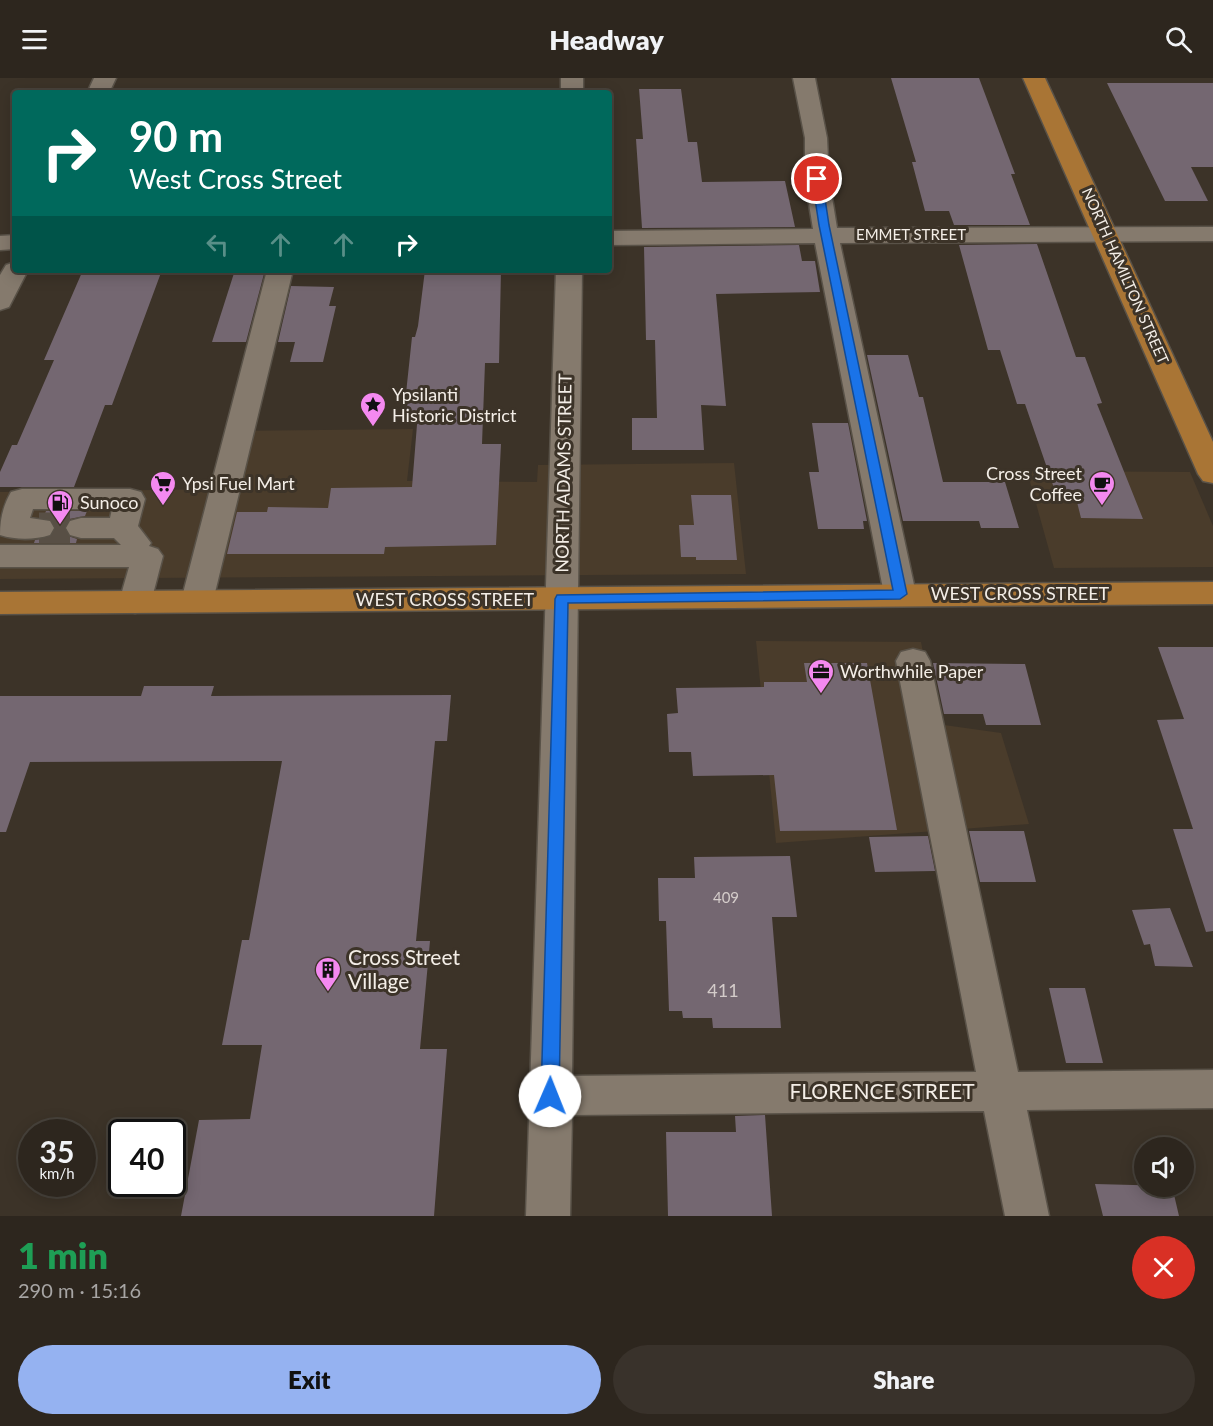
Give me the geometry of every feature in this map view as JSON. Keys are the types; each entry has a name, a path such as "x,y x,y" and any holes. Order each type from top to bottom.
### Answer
{"main road":[{"name":"NORTH HAMILTON STREET","path":"1034,78 1213,474"},
{"name":"WEST CROSS STREET","path":"0,603 1213,593"}],"street":[{"path":"804,78 816,138 817,179 826,236 900,594"},
{"name":"EMMET STREET","path":"612,238 1213,234"},
{"path":"0,302 14,273"},
{"path":"197,601 279,273"},
{"name":"NORTH ADAMS STREET","path":"549,1216 569,273"},
{"path":"122,528 130,499 22,499 10,538 147,556"},
{"path":"81,528 122,528 147,556"},
{"path":"135,602 147,556"},
{"path":"913,661 1028,1216"},
{"name":"FLORENCE STREET","path":"550,1096 1213,1089"}],"shaded area":[{"path":"413,429 407,481 537,482 538,465 734,463 746,574 0,579 0,492 229,489 243,431"},
{"path":"1027,471 1190,472 1213,526 1213,567 1054,568"},
{"path":"756,641 921,642 937,724 1001,733 1029,824 776,843"}],"building":[{"path":"891,78 979,78 1015,174 1011,174 1030,225 954,225 949,211 925,211 912,162 916,162"},
{"path":"1107,83 1213,83 1213,167 1191,167 1208,201 1165,201"},
{"path":"639,89 681,89 688,142 697,142 702,182 785,181 795,227 642,228 636,139 643,139"},
{"path":"1037,244 1076,357 1085,357 1102,403 1097,404 1143,519 1081,518 1074,490 1055,491 1025,404 1017,404 1000,350 988,350 959,245"},
{"path":"799,245 802,261 815,261 820,292 716,294 726,406 701,405 704,450 632,450 632,418 657,418 655,340 646,340 644,247"},
{"path":"82,273 161,273 112,405 105,405 74,487 0,487 0,472 12,445 17,445 54,360 44,360"},
{"path":"234,273 264,273 246,342 212,342"},
{"path":"425,273 501,273 499,363 485,363 482,444 501,444 496,545 385,547 384,554 227,554 237,512 267,512 268,507 328,508 331,488 412,487 418,412 404,412 412,337 415,337"},
{"path":"291,286 334,287 329,306 336,306 323,362 290,362 295,342 278,342"},
{"path":"867,355 908,355 919,397 923,397 943,482 1005,482 1019,528 981,528 979,521 903,521"},
{"path":"812,423 848,423 867,521 863,521 864,529 818,529 809,472 819,472"},
{"path":"691,495 731,495 737,560 696,560 696,557 681,557 679,525 694,525"},
{"path":"46,511 87,511 85,516 69,519 64,527 68,536 77,539 76,543 34,543 35,540 51,537 56,529 52,520 43,518"},
{"path":"1158,647 1213,647 1213,931 1206,932 1173,829 1193,829 1157,720 1184,719"},
{"path":"804,663 867,663 897,830 780,831 774,775 693,776 691,752 669,752 667,714 678,713 676,688 764,687 764,682 807,682"},
{"path":"933,663 1025,664 1041,725 986,725 983,714 944,714"},
{"name":"Cross Street Village","path":"144,686 214,686 211,696 451,695 447,741 435,741 416,941 430,941 420,1049 447,1049 434,1216 181,1216 199,1120 250,1119 262,1045 222,1045 242,940 249,940 282,761 30,762 6,832 0,832 0,696 141,696"},
{"path":"969,831 1024,831 1036,882 980,882"},
{"path":"928,836 935,871 875,872 869,837"},
{"path":"790,856 797,917 772,917 781,1028 713,1028 712,1018 683,1018 682,1011 669,1011 666,921 659,921 658,878 695,878 694,857"},
{"path":"1170,908 1193,967 1155,966 1150,944 1144,945 1132,910"},
{"path":"1049,988 1085,988 1103,1063 1066,1063"},
{"path":"765,1115 772,1216 668,1216 666,1132 736,1132 735,1116"},
{"path":"1095,1184 1134,1185 1134,1197 1175,1197 1179,1216 1103,1216"}],"tunnel":[{"path":"39,528 81,528"}],"place":[{"name":"Ypsilanti Historic District","path":"373,428"},
{"name":"Ypsi Fuel Mart","path":"163,507"},
{"name":"Cross Street Coffee","path":"1102,507"},
{"name":"Sunoco","path":"60,526"},
{"name":"Worthwhile Paper","path":"821,695"},
{"name":"Cross Street Village","path":"328,993"}],"route":[{"path":"550,1096 562,599 900,594 824,225 817,179"}]}
